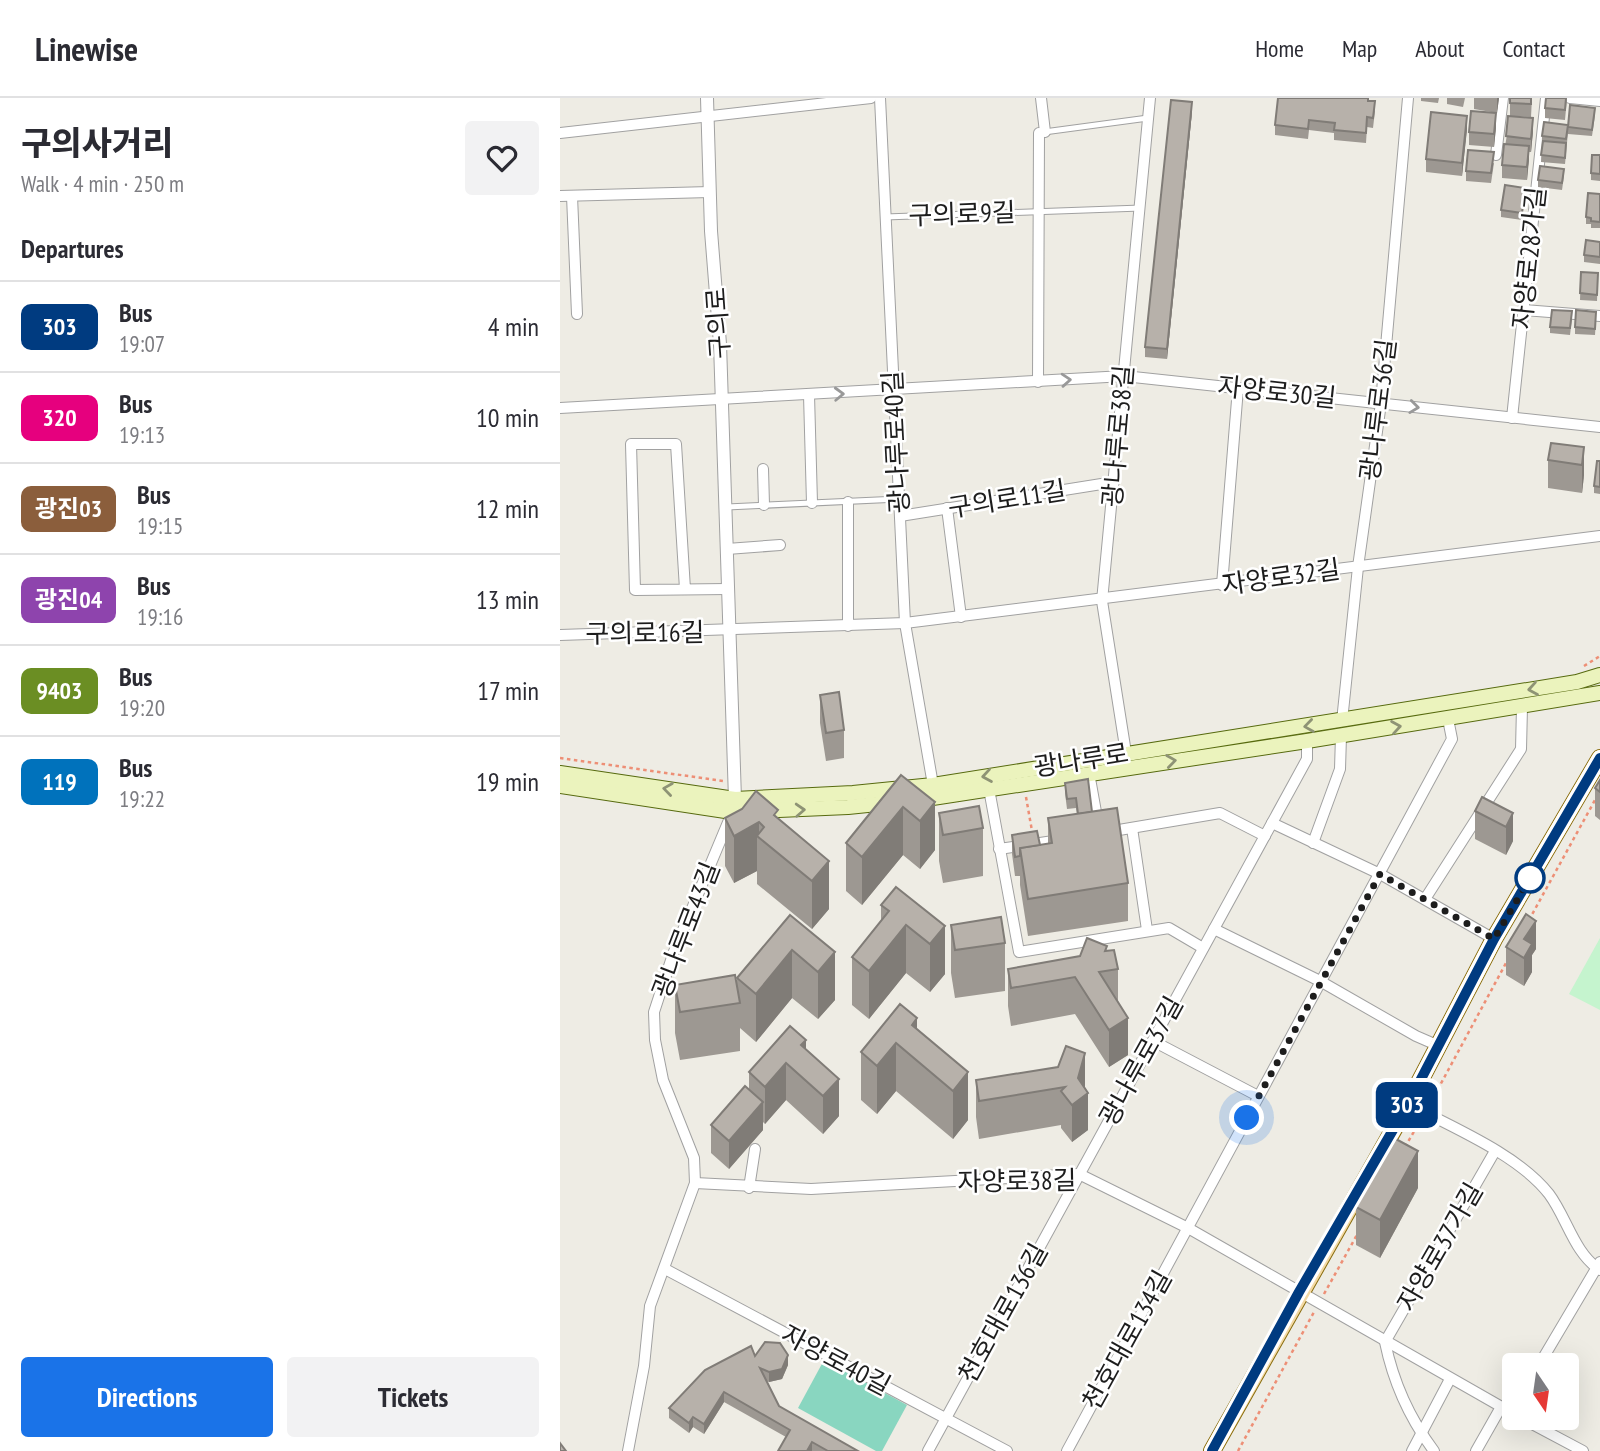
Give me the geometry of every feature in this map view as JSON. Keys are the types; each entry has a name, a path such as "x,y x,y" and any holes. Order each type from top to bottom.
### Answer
{"main road":[{"name":"광나루로","path":"560,786 733,805 848,807 989,789 1307,741 1342,728 1577,681 1600,674"},
{"name":"광나루로","path":"560,773 733,805 933,785 1126,753 1342,728 1448,719 1600,693"},
{"path":"1212,1451 1299,1292 1408,1104 1494,939 1600,758"}],"street":[{"name":"구의로","path":"707,98 722,399 735,783 733,805"},
{"path":"560,134 708,119 871,98"},
{"name":"광나루로40길","path":"880,98 905,623 933,785"},
{"name":"구의로9길","path":"1039,212 1041,98"},
{"name":"광나루로38길","path":"1126,753 1102,601 1150,98"},
{"name":"광나루로36길","path":"1342,728 1358,567 1381,403 1408,98"},
{"path":"1496,155 1503,98"},
{"name":"자양로28가길","path":"1512,418 1545,98"},
{"path":"1570,98 1600,101"},
{"path":"577,314 566,196 710,192"},
{"path":"1038,382 1039,212"},
{"path":"1524,310 1600,316"},
{"name":"자양로30길","path":"560,408 894,392 1124,376 1600,427"},
{"path":"1222,585 1238,388"},
{"path":"809,395 812,503"},
{"path":"685,589 676,444 631,444 635,590 728,589"},
{"path":"763,469 764,505"},
{"name":"구의로11길","path":"900,516 1114,482"},
{"path":"848,502 848,626"},
{"path":"947,508 961,617"},
{"name":"자양로32길","path":"730,632 905,623 961,617 1600,536"},
{"path":"727,549 780,545"},
{"name":"구의로16길","path":"560,635 730,632"},
{"path":"1425,900 1521,749 1522,707"},
{"name":"천호대로134길","path":"1067,1451 1452,739 1448,719"},
{"path":"1313,843 1340,769 1342,728"},
{"name":"광나루로37길","path":"1079,1174 1307,759 1307,741"},
{"name":"광나루로","path":"1089,773 1099,833"},
{"path":"989,789 1019,952 1169,928 1203,948"},
{"name":"광나루로43길","path":"695,1183 694,1158 663,1080 655,1040 654,1012 673,954 733,805"},
{"path":"1086,835 1220,813 1265,836"},
{"path":"1272,823 1380,874 1494,939"},
{"path":"1132,828 1147,930"},
{"path":"999,849 1073,838"},
{"path":"1214,929 1320,981 1416,1036 1439,1046"},
{"path":"1153,1041 1258,1096"},
{"path":"1408,1104 1527,1170 1550,1196 1571,1237 1599,1267 1546,1353"},
{"path":"749,1188 755,1149"},
{"name":"자양로37가길","path":"1385,1342 1495,1152"},
{"name":"자양로38길","path":"695,1183 749,1188 873,1187 1079,1174 1188,1228 1502,1407"},
{"name":"천호대로136길","path":"928,1451 1079,1174"},
{"path":"628,1451 644,1366 650,1306 666,1269 695,1183"},
{"name":"자양로40길","path":"666,1269 1007,1451"},
{"path":"1385,1342 1391,1372 1421,1434 1434,1451"},
{"path":"1412,1451 1450,1379"},
{"path":"1476,1451 1502,1423"},
{"name":"자양로38길","path":"1544,1430 1583,1451"},
{"path":"1556,1451 1562,1440"}],"lane":[{"path":"1042,133 1149,118"},
{"name":"구의로9길","path":"885,217 1141,208"},
{"path":"725,507 899,499"}],"path":[{"path":"1577,670 1600,656"},
{"path":"560,758 735,783"},
{"path":"1025,788 1035,845"}],"green space":[{"path":"1600,938 1600,1010 1569,994"},
{"path":"824,1360 907,1405 882,1451 876,1451 798,1408"}],"building":[{"path":"1278,98 1368,98 1368,101 1375,101 1373,118 1367,117 1366,133 1334,130 1335,123 1309,120 1308,129 1275,125"},
{"path":"1510,98 1531,98 1531,104 1510,103"},
{"path":"1546,98 1566,98 1565,110 1545,108"},
{"path":"1171,100 1192,102 1167,349 1145,347"},
{"path":"1570,105 1595,108 1592,130 1568,127"},
{"path":"1471,111 1496,113 1494,134 1469,132"},
{"path":"1431,112 1467,116 1462,163 1426,159"},
{"path":"1508,116 1533,118 1531,139 1506,136"},
{"path":"1544,122 1568,125 1566,139 1542,136"},
{"path":"1543,141 1566,143 1565,158 1541,155"},
{"path":"1504,144 1529,146 1527,167 1502,165"},
{"path":"1468,150 1494,152 1491,173 1466,171"},
{"path":"1592,155 1600,155 1600,174 1591,173"},
{"path":"1540,166 1564,169 1562,183 1538,180"},
{"path":"1505,185 1525,188 1522,213 1501,210"},
{"path":"1588,193 1600,194 1600,222 1586,217"},
{"path":"1586,240 1600,242 1600,257 1584,255"},
{"path":"1581,272 1598,273 1597,295 1580,293"},
{"path":"1552,310 1572,311 1570,328 1550,327"},
{"path":"1576,310 1596,312 1595,329 1575,327"},
{"path":"1551,443 1584,447 1582,465 1548,460"},
{"path":"1597,461 1600,461 1600,487 1594,486"},
{"path":"839,692 844,730 826,733 820,695"},
{"path":"901,775 935,802 920,821 903,807 862,857 846,843"},
{"path":"1088,779 1092,812 1078,814 1076,798 1067,799 1065,783"},
{"path":"756,791 778,810 774,815 829,861 812,881 757,836 764,827 759,822 734,836 725,818 742,809"},
{"path":"1482,797 1513,813 1506,827 1475,811"},
{"path":"979,806 983,828 943,835 939,813"},
{"path":"1117,808 1128,883 1028,899 1020,848 1052,843 1048,818"},
{"path":"1037,831 1040,845 1020,848 1020,856 1015,857 1012,835"},
{"path":"896,887 945,926 930,944 906,925 869,971 852,957 889,911 881,905"},
{"path":"1526,914 1536,921 1524,939 1532,944 1524,958 1506,947"},
{"path":"790,915 835,952 818,972 792,950 756,994 737,978"},
{"path":"1001,917 1005,943 955,950 951,925"},
{"path":"1087,938 1107,946 1105,951 1114,950 1118,969 1099,972 1128,1018 1109,1030 1075,977 1011,988 1008,969 1080,956"},
{"path":"735,975 740,1003 680,1012 675,985"},
{"path":"900,1004 917,1018 912,1025 968,1072 953,1091 896,1043 877,1066 861,1052"},
{"path":"790,1026 806,1040 801,1045 839,1079 823,1096 786,1063 765,1087 749,1072"},
{"path":"1066,1046 1085,1053 1078,1078 1088,1093 1072,1105 1061,1091 1065,1087 979,1101 976,1080 1058,1067"},
{"path":"745,1086 763,1102 729,1141 711,1125"},
{"path":"1394,1138 1418,1151 1380,1220 1356,1207"},
{"path":"765,1342 780,1343 788,1355 782,1369 769,1372 760,1368 779,1406 858,1451 828,1451 812,1442 807,1451 778,1451 790,1430 724,1392 704,1424 693,1417 689,1423 669,1408 705,1370 751,1346 755,1356"}],"bus line":[{"name":"303","path":"1212,1451 1299,1292 1408,1104 1513,905 1600,758"}],"route":[{"path":"1247,1118 1380,874 1494,939 1530,878"}]}
